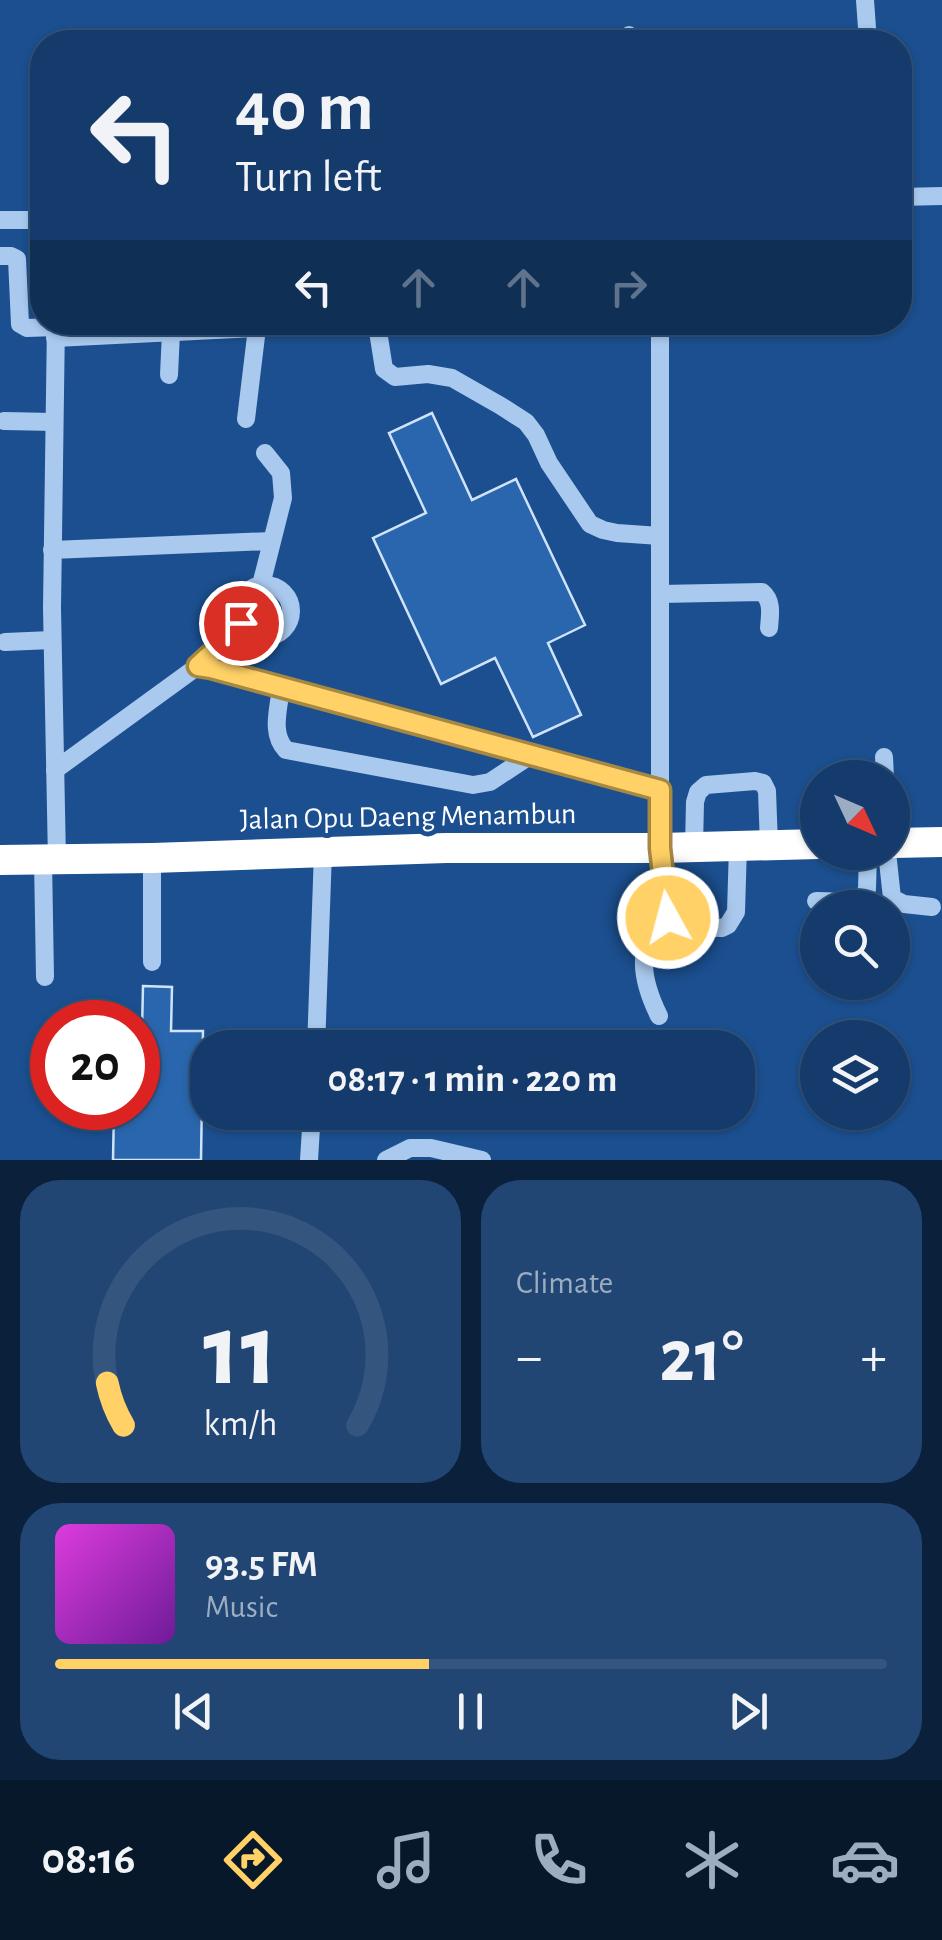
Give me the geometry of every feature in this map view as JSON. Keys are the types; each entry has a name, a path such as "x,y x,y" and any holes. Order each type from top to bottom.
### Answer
{"highway":[{"path":"910,843 942,842"},
{"name":"Jalan Opu Daeng Menambun","path":"0,860 446,848 800,844"}],"street":[{"path":"864,0 867,30"},
{"path":"912,197 942,196"},
{"path":"0,220 30,220"},
{"path":"0,256 17,259 20,324 30,328"},
{"path":"44,978 55,770 52,550 56,335"},
{"path":"169,375 170,335"},
{"path":"246,419 255,335"},
{"path":"378,335 384,368 394,377 428,374 452,378 526,422 590,524 603,530 660,536"},
{"path":"660,335 660,848 671,923 722,928 728,924 736,912 738,846"},
{"path":"4,420 54,422"},
{"path":"261,585 283,498 281,473 265,453"},
{"path":"52,550 271,541"},
{"path":"256,585 272,585 284,592 291,606 290,621 280,633 266,637 251,634 243,625 238,608 244,594 256,585"},
{"path":"660,594 762,592 770,605 769,628"},
{"path":"55,770 198,666 243,625"},
{"path":"5,642 52,640"},
{"path":"198,666 660,790"},
{"path":"281,688 276,735 286,750 472,786 490,782 531,755"},
{"path":"694,847 698,792 706,785 754,780 767,791 770,844"},
{"path":"317,1030 323,852"},
{"path":"152,858 152,962"},
{"path":"889,870 892,898 904,904 932,907"},
{"path":"658,1016 642,968 651,928 666,902"},
{"path":"309,1160 311,1130"},
{"path":"386,1160 410,1148 430,1148 482,1160"}],"building":[{"path":"432,413 472,500 516,479 585,625 548,643 581,715 533,737 495,658 441,684 373,538 426,513 389,433"},
{"path":"143,986 172,987 171,1031 190,1031 190,1130 201,1130 201,1160 113,1160 114,1130 160,1130 160,1000 143,1000"}],"route":[{"path":"241,623 198,666 660,790 660,848 668,918"}]}
